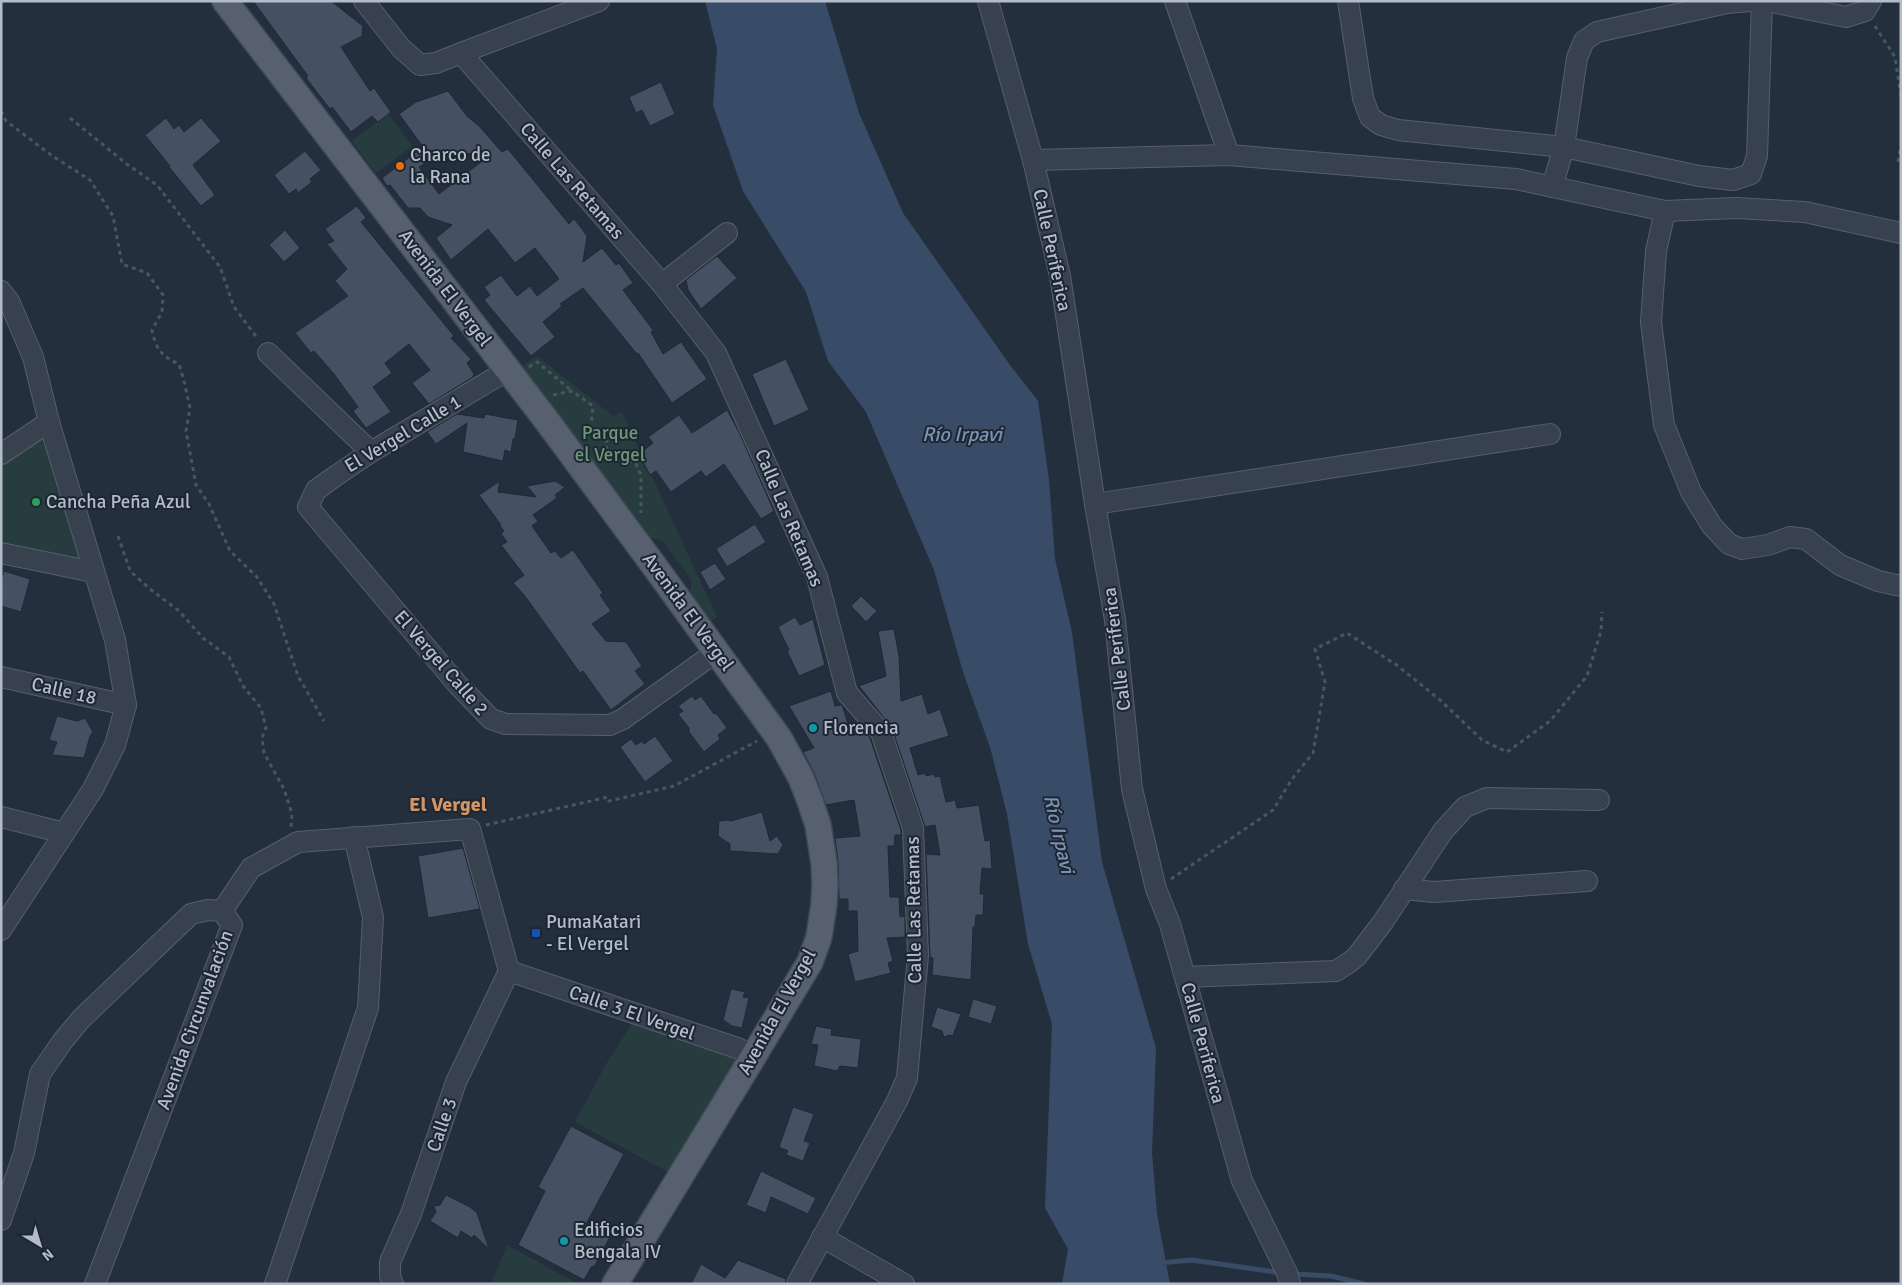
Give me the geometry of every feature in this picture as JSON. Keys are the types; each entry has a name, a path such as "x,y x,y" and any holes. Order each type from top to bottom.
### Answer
{"main road":[{"name":"Avenida El Vergel","path":"225,1 517,369 716,652 780,738 801,778 818,825 824,863 824,904 819,937 810,962 615,1284"}],"street":[{"path":"364,1 401,48 420,65 436,63 599,1"},
{"name":"Calle Periferica","path":"988,1 1033,160 1060,276 1094,504 1116,620 1132,789 1156,889 1170,924 1242,1181 1287,1273 1290,1284"},
{"path":"1175,1 1229,156"},
{"path":"1348,1 1363,98 1370,117 1381,125 1398,130 1564,147 1699,176 1733,180 1751,174 1758,156 1762,1"},
{"path":"1552,187 1564,147 1577,58 1584,41 1596,32 1727,3 1751,1"},
{"path":"1767,1 1846,17 1868,6"},
{"name":"Calle Las Retamas","path":"461,53 662,284 716,353 817,576 847,693 881,732 913,828 918,955 907,1078 898,1101 797,1284"},
{"path":"1033,160 1229,156 1516,179 1665,210 1736,208 1805,212 1901,233"},
{"path":"1665,210 1656,251 1651,322 1664,425 1691,492 1712,526 1729,544 1742,549 1768,545 1790,537 1806,539 1840,565 1878,581 1901,586"},
{"path":"662,284 728,233"},
{"path":"1,930 93,789 115,745 126,705 115,640 49,422 33,357 4,299"},
{"path":"268,353 371,452"},
{"name":"El Vergel Calle 1","path":"308,507 316,490 371,452 517,369"},
{"path":"1,454 49,422"},
{"path":"1094,504 1550,434"},
{"name":"El Vergel Calle 2","path":"308,507 458,685 491,719 506,724 610,725 623,719 716,652"},
{"path":"1,553 94,572"},
{"name":"Calle 18","path":"1,677 126,705"},
{"path":"1185,977 1336,971 1357,956 1383,922 1443,831 1465,806 1487,798 1599,800"},
{"path":"1,817 64,833"},
{"path":"222,911 251,868 298,842 470,829 509,971"},
{"path":"275,1284 368,1008 373,917 354,837"},
{"path":"1404,889 1434,892 1587,881"},
{"name":"Avenida Circunvalación","path":"1,1220 24,1153 40,1074 62,1042 81,1018 191,914 208,910 222,911 232,925 95,1284"},
{"name":"Calle 3 El Vergel","path":"509,971 740,1049 753,1057"},
{"name":"Calle 3","path":"393,1284 390,1276 390,1262 411,1214 456,1082 509,971"},
{"path":"822,1237 904,1284"}],"path":[{"path":"1868,6 1895,57 1901,96"},
{"path":"1,112 6,121 51,155 90,180 113,216 122,264 146,273 163,295 162,312 152,330 155,346 168,359 179,364 184,380 190,408 186,431 196,485 209,504 230,551 257,577 274,604 298,676 324,720"},
{"path":"70,118 128,165 157,185 220,267 234,307 268,353"},
{"path":"1898,162 1901,145"},
{"path":"517,369 537,362 593,406 590,435"},
{"path":"548,396 572,391"},
{"path":"581,441 590,435 603,436 608,444 604,454 596,460"},
{"path":"604,454 636,464 641,475 641,521"},
{"path":"118,536 130,571 179,611 203,638 229,657 243,686 261,708 266,728 262,738 264,753 284,789 292,814 289,847"},
{"path":"1156,889 1273,810 1292,779 1313,753 1324,682 1315,649 1347,633 1398,666 1440,700 1482,740 1507,752 1550,720 1586,676 1601,631 1602,612"},
{"path":"470,829 608,797 609,801 674,786 756,740 759,744"}],"green space":[{"path":"388,114 412,146 376,173 352,141"},
{"name":"Parque el Vergel","path":"537,356 613,416 622,412 717,617 710,621 690,593 692,581 662,540 650,538 521,367"},
{"path":"40,439 45,441 82,555 78,561 70,562 1,542 1,463"},
{"path":"633,1022 734,1055 735,1064 668,1172 575,1122 606,1064"},
{"path":"507,1245 578,1284 491,1284"}],"water":[{"name":"Río Irpavi","path":"705,1 825,1 859,113 903,213 1010,365 1038,401 1049,480 1055,559 1072,632 1102,862 1156,1048 1152,1152 1157,1214 1170,1284 1062,1284 1068,1249 1045,1208 1052,1024 1028,944 1007,814 990,747 963,672 934,570 866,412 828,361 806,292 743,191 713,105 717,49"}],"building":[{"path":"253,1 331,1 363,26 362,36 341,47 370,91 374,88 391,112 378,122 372,116 351,132 306,78 308,76"},
{"path":"661,82 675,114 650,126 642,110 636,113 629,97"},
{"path":"448,91 467,116 480,127 502,152 508,149 569,224 574,219 582,229 587,236 583,262 602,248 616,265 619,263 633,283 623,290 653,330 651,332 663,354 681,342 707,379 672,403 638,353 583,288 560,304 562,306 543,322 555,337 531,356 484,300 490,295 484,287 501,275 517,296 530,286 537,296 559,279 535,248 515,263 488,229 451,260 436,238 452,225 428,217 420,208 408,208 382,178 423,147 399,114 416,102","holes":["446,151 489,156 439,194 419,167"]},
{"path":"166,118 174,129 179,125 184,132 201,118 221,141 193,165 215,195 201,206 145,135"},
{"path":"305,151 321,170 310,179 312,182 298,193 296,189 289,194 274,175"},
{"path":"357,206 366,218 361,222 454,336 451,338 471,359 467,363 474,374 473,377 429,404 412,383 430,370 409,344 385,363 392,373 373,387 391,412 366,428 353,411 358,407 334,374 314,351 311,353 295,333 348,296 335,281 347,269 327,244 334,241 325,229"},
{"path":"285,230 300,248 284,262 269,245"},
{"path":"717,256 737,278 701,309 688,290 686,280"},
{"path":"786,359 809,410 774,426 752,374"},
{"path":"727,410 739,432 774,511 761,519 724,464 706,477 701,471 671,492 656,471 650,475 639,454 653,443 648,437 679,415 692,433"},
{"path":"457,414 484,418 485,414 518,420 511,452 505,450 503,461 463,452 467,423 436,444 427,432"},
{"path":"500,481 498,492 536,497 527,486 555,481 565,487 555,495 557,498 533,515 538,521 532,526 551,553 555,551 561,558 573,550 603,593 600,595 611,611 592,624 606,641 626,642 642,666 635,671 645,684 611,710 583,671 580,673 525,596 513,583 524,575 501,545 507,542 501,534 504,531 479,495"},
{"path":"755,524 766,542 727,567 716,549"},
{"path":"715,563 726,579 710,590 700,572"},
{"path":"4,571 30,579 21,612 1,606 1,580"},
{"path":"861,596 877,611 866,622 851,606"},
{"path":"795,617 800,625 813,619 825,665 799,676 778,627"},
{"path":"894,629 899,656 901,701 922,694 928,714 940,709 949,736 910,748 918,775 925,773 926,776 934,774 935,777 940,776 946,802 955,800 957,808 979,805 985,841 990,840 992,869 982,868 980,894 984,894 983,915 976,915 975,927 973,927 971,980 932,975 933,958 930,957 926,854 940,855 935,825 925,827 892,728 859,686 886,676 878,631"},
{"path":"831,691 835,706 842,705 852,736 865,731 870,738 901,830 901,835 895,835 894,846 888,846 890,897 899,897 900,917 905,916 905,937 887,938 893,961 888,963 891,973 855,982 848,954 858,951 857,911 848,911 848,899 839,899 835,838 860,836 854,800 826,805 814,773 803,752 814,748 789,706"},
{"path":"692,696 695,700 701,696 727,728 718,735 720,739 704,752 678,714 683,711 678,706"},
{"path":"57,716 77,721 85,718 93,732 90,736 84,758 52,755 57,742 49,740"},
{"path":"655,736 673,761 645,782 620,747 631,739 636,745 642,741 644,744"},
{"path":"762,812 770,841 777,836 783,845 778,854 730,851 730,844 718,836 719,821 731,821"},
{"path":"463,848 480,909 428,918 418,856"},
{"path":"731,989 745,992 743,997 749,998 742,1028 732,1026 723,1020"},
{"path":"973,999 997,1006 991,1024 968,1017"},
{"path":"937,1007 961,1014 953,1036 944,1037 942,1031 931,1027"},
{"path":"816,1026 832,1029 831,1035 861,1039 858,1068 840,1066 837,1071 814,1066 818,1045 811,1044"},
{"path":"793,1107 814,1114 804,1141 810,1143 803,1161 786,1155 788,1151 779,1147"},
{"path":"571,1126 624,1154 586,1224 610,1237 594,1267 592,1266 584,1280 518,1245 545,1191 538,1187"},
{"path":"761,1171 816,1198 808,1214 771,1197 766,1213 746,1205"},
{"path":"446,1195 470,1207 477,1213 489,1249 474,1235 472,1238 461,1231 458,1238 430,1221 436,1212 434,1206 440,1205"},
{"path":"738,1260 786,1279 785,1284 691,1284 701,1264 725,1278"}],"waterway":[{"path":"1159,1263 1192,1260 1282,1273"},
{"path":"1293,1274 1331,1276 1364,1284"}],"place":[{"name":"Charco de la Rana","path":"400,166"},
{"name":"Cancha Peña Azul","path":"36,502"},
{"name":"Florencia","path":"813,728"},
{"name":"PumaKatari - El Vergel","path":"536,933"},
{"name":"Edificios Bengala IV","path":"564,1241"}],"district":[{"name":"El Vergel","path":"448,804"}]}
